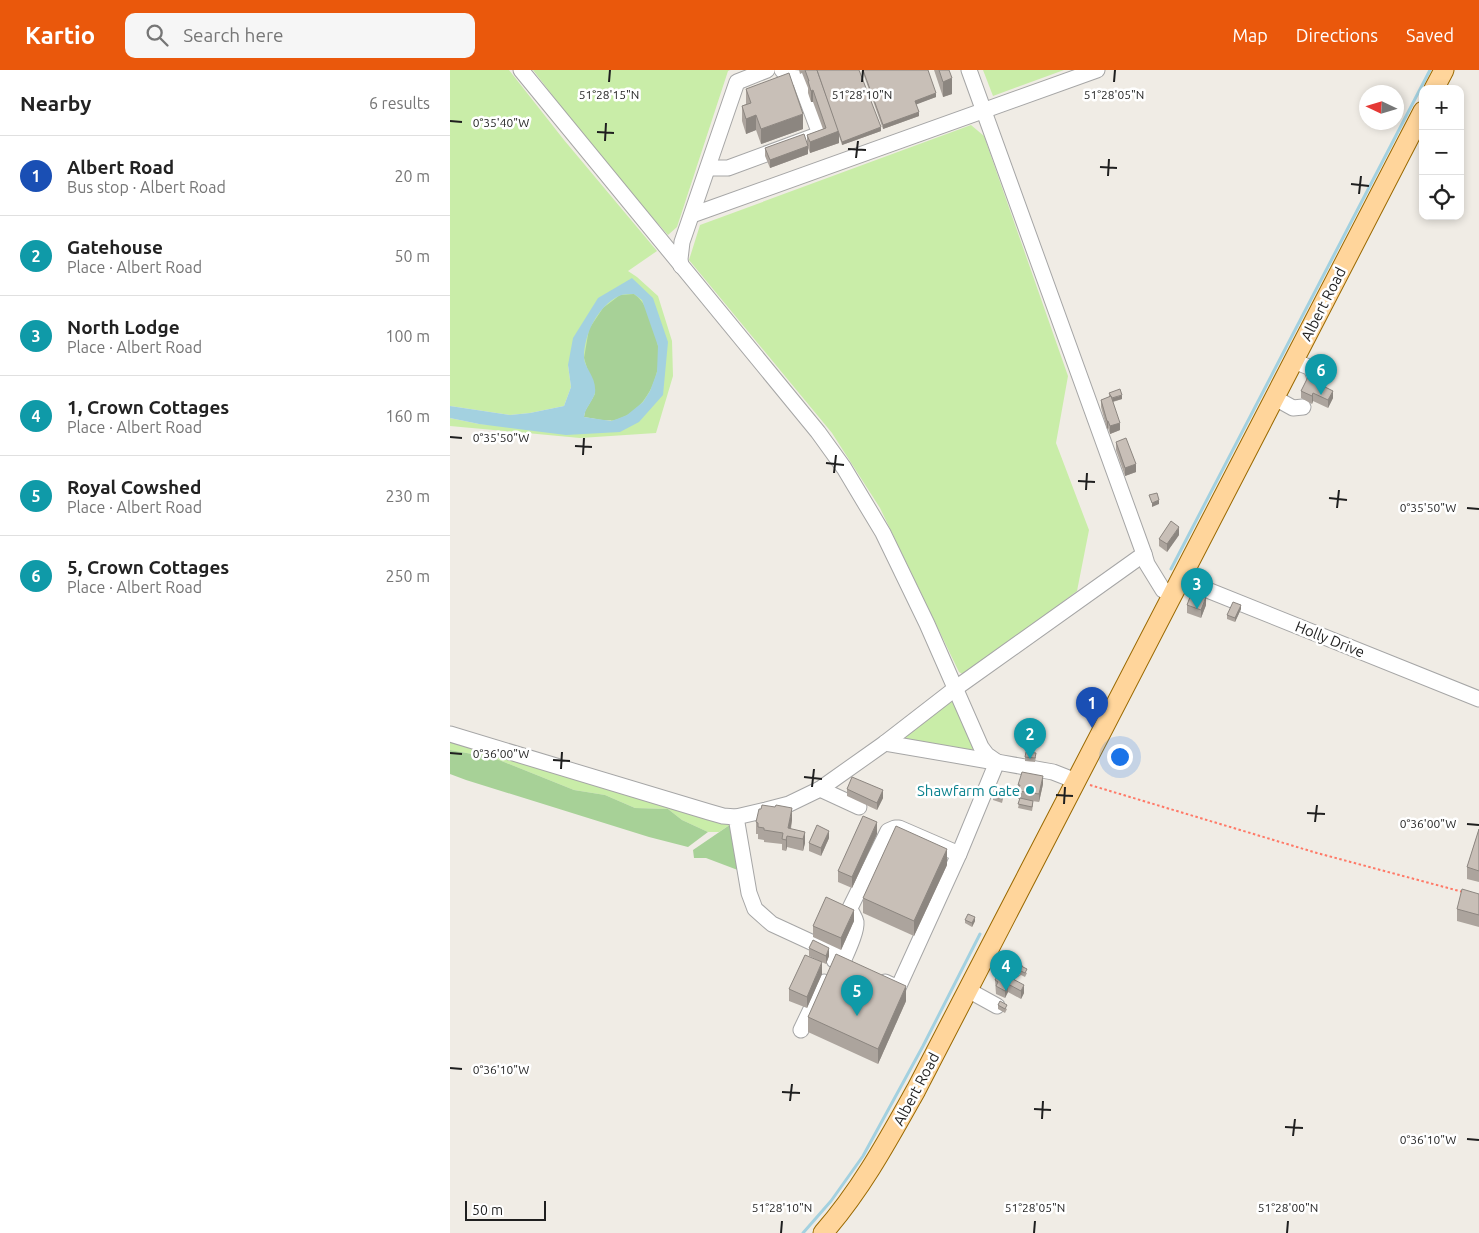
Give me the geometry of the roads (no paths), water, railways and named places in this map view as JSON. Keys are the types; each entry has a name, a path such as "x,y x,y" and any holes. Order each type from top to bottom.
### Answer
{"main road":[{"path":"1436,85 1444,70"},
{"name":"Albert Road","path":"823,1233 856,1191 878,1158 916,1090 1419,119"}],"lane":[{"path":"521,70 818,432 844,468 883,533 956,688 981,747 987,755 997,762"},
{"path":"682,266 680,252 737,82 767,70"},
{"path":"708,168 728,168 820,134 799,78 789,77 782,70"},
{"path":"969,70 1148,564 1163,590 1176,587"},
{"path":"692,215 1096,70"},
{"path":"1294,361 1310,368 1316,380"},
{"path":"1275,398 1293,408 1304,407"},
{"path":"450,734 719,815 736,816 766,810 789,804 820,789 885,743 956,688 1144,554"},
{"name":"Holly Drive","path":"1176,587 1479,699"},
{"path":"885,743 1053,772 1076,781"},
{"path":"874,978 898,988 959,854 997,762"},
{"path":"820,789 858,807"},
{"path":"736,816 749,893 755,909 772,924 837,954 838,962"},
{"path":"801,1030 856,927 856,920 851,914 850,908 888,831 899,828 959,854"},
{"path":"986,956 1015,969"},
{"path":"838,962 858,971"},
{"path":"968,990 997,1006"}],"water":[{"path":"632,278 653,298 668,342 663,395 639,422 620,432 566,435 479,424 450,418 450,406 510,415 564,406 571,387 568,365 573,338 598,298","holes":["634,294 642,300 658,346 657,372 650,391 643,402 627,415 617,419 611,421 584,417 595,393 594,382 584,357 590,330 599,314 611,301 619,296"]}],"waterway":[{"path":"1171,569 1430,70"},
{"path":"803,1233 831,1201 863,1156 923,1046 980,934"}],"place":[{"name":"5, Crown Cottages","path":"1321,395"},
{"name":"North Lodge","path":"1197,609"},
{"name":"Albert Road","path":"1092,728"},
{"name":"Gatehouse","path":"1030,759"},
{"name":"Shawfarm Gate","path":"1030,790"},
{"name":"1, Crown Cottages","path":"1006,991"},
{"name":"Royal Cowshed","path":"857,1016"}]}
